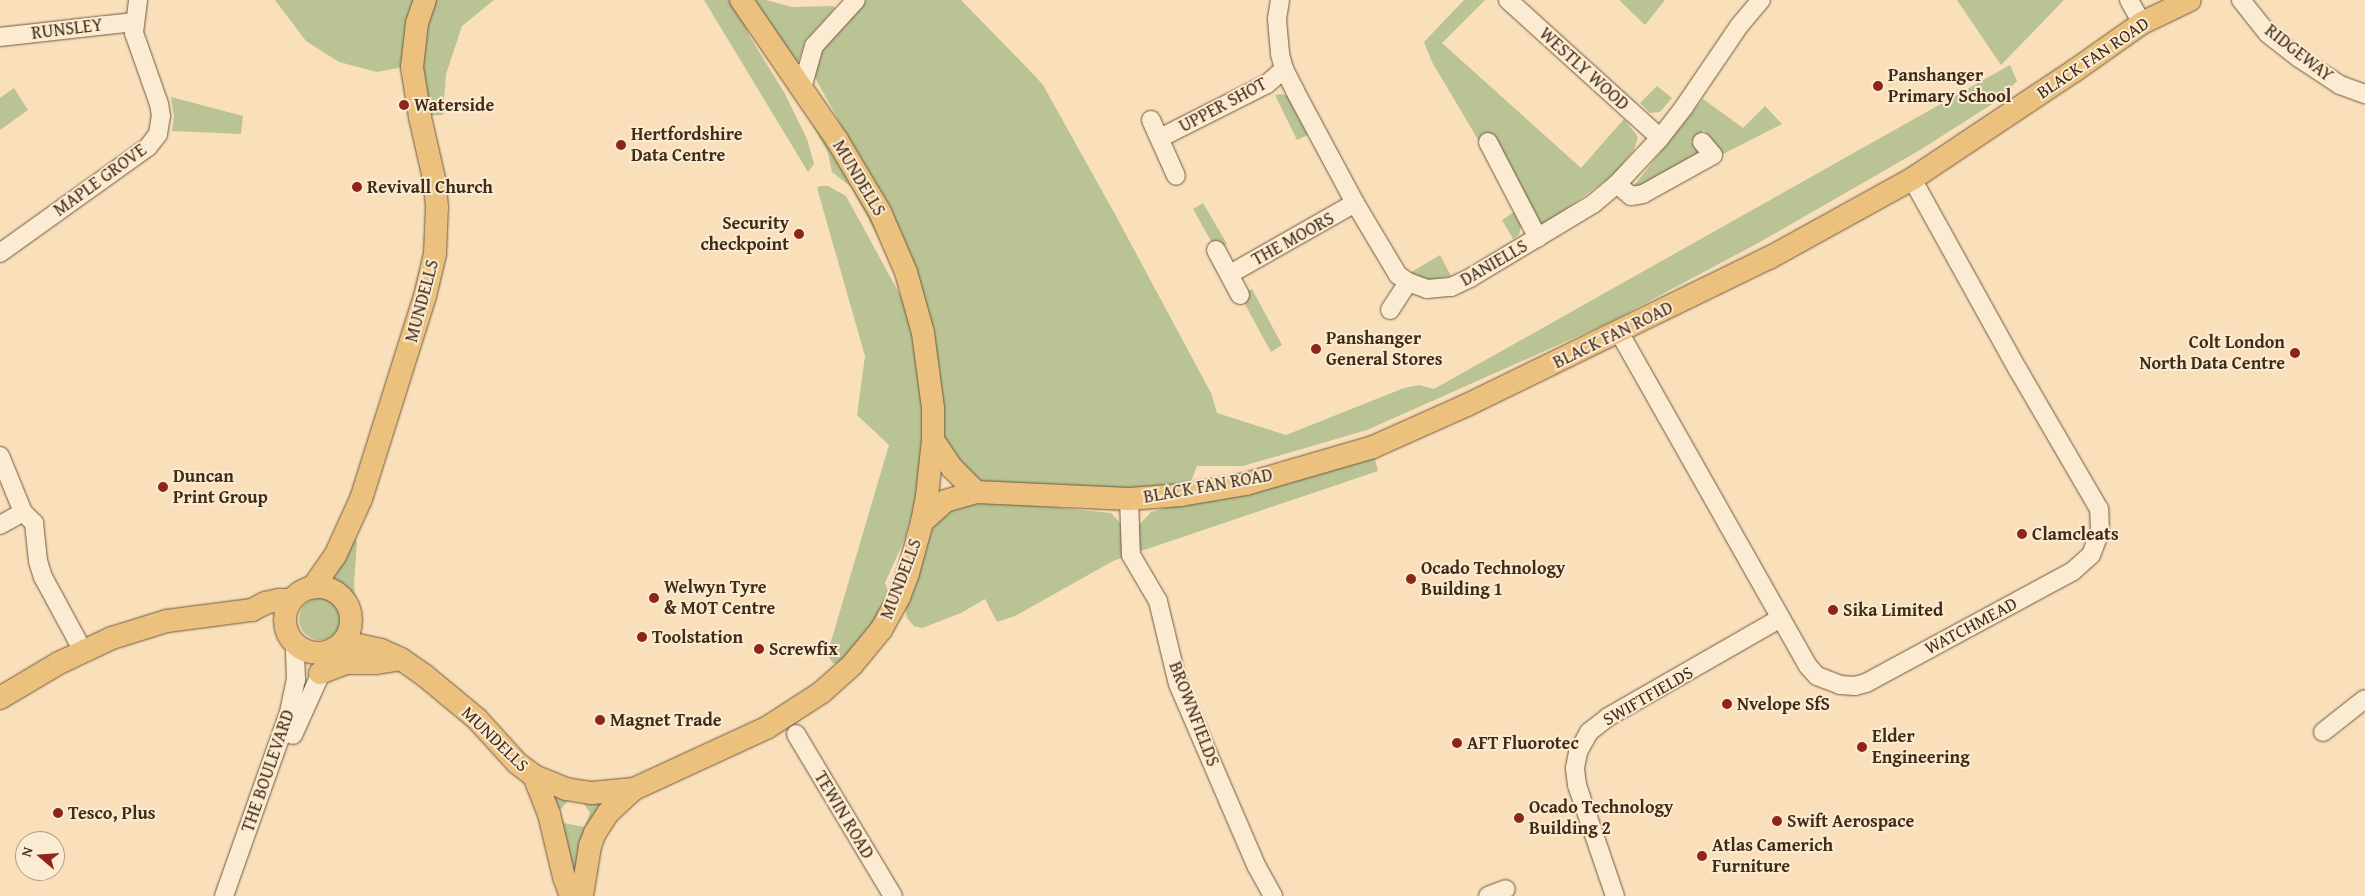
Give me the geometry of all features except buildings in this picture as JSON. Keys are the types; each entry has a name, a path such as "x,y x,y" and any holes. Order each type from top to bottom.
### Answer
{"main road":[{"name":"MUNDELLS","path":"313,587 335,556 362,499 419,315 435,254 437,207 435,183 420,117 412,67 417,23 425,0"},
{"name":"MUNDELLS","path":"338,646 371,647 401,659 451,696 517,763 534,776 566,789 592,793 634,789 768,727 799,709 838,679 866,650 881,630 899,597 922,522 933,440 932,408 923,333 906,272 894,240 871,195 802,88 741,0"},
{"name":"BLACK FAN ROAD","path":"922,522 945,501 976,492 1129,499 1181,495 1246,484 1373,447 1619,332 1768,258 1912,179 1973,136 2074,71 2142,23 2190,0"},
{"path":"933,440 952,468 976,492"},
{"path":"252,610 312,653 338,646 352,620 348,602 327,586 313,587 297,593 291,600 285,618 291,637"},
{"path":"0,698 83,651 112,638 167,621 252,610 279,600 291,600"},
{"path":"320,674 346,663 376,663 401,659"},
{"path":"534,776 549,814 564,877 571,896"},
{"path":"582,896 590,846 595,833 608,813 634,789"}],"street":[{"name":"MAPLE GROVE","path":"0,253 153,142 160,126 160,110 137,46 134,22 138,0"},
{"path":"802,88 814,46 856,0"},
{"path":"1280,0 1277,35 1284,69 1355,203 1398,275 1408,282 1390,310"},
{"name":"WESTLY WOOD","path":"1508,0 1660,138"},
{"name":"DANIELLS","path":"1408,282 1427,289 1451,287 1538,238 1593,204 1617,184 1660,138 1684,107 1739,26 1761,0"},
{"path":"2129,0 2142,23"},
{"name":"RIDGEWAY","path":"2241,0 2268,34 2299,58 2340,84 2365,94"},
{"name":"RUNSLEY","path":"0,37 134,22"},
{"name":"UPPER SHOT","path":"1160,138 1267,84 1284,69"},
{"path":"1151,120 1176,176"},
{"path":"1488,142 1538,238"},
{"path":"1617,184 1631,196 1644,194 1713,155 1702,142"},
{"name":"WATCHMEAD","path":"1619,332 1808,666 1817,676 1840,685 1855,686 1866,683 2073,571 2091,555 2100,532 2099,509 2006,349 1912,179"},
{"name":"THE MOORS","path":"1230,274 1355,203"},
{"path":"1216,250 1240,295"},
{"path":"0,456 23,512 34,523 38,561 43,577 83,651"},
{"name":"BROWNFIELDS","path":"1129,499 1131,555 1158,601 1178,684 1257,867 1274,896"},
{"path":"0,525 23,512"},
{"name":"SWIFTFIELDS","path":"1616,896 1577,786 1576,760 1589,732 1608,717 1780,618"},
{"name":"THE BOULEVARD","path":"224,896 289,712 296,680 291,637"},
{"name":"THE BOULEVARD","path":"237,896 301,715 320,674 338,646"},
{"path":"2323,732 2365,699"},
{"path":"768,727 796,734 799,728 799,709"},
{"name":"TEWIN ROAD","path":"796,734 893,896"},
{"path":"1488,896 1506,889"}],"green space":[{"path":"275,0 417,0 403,67 377,72 339,62 306,41"},
{"path":"434,0 494,0 462,26 446,74 443,115 427,116 421,86 422,35"},
{"path":"704,0 733,0 739,9 750,37 784,92 807,139 814,164 808,172"},
{"path":"755,0 766,0 792,7 833,6 835,8 805,41 799,60 795,62"},
{"path":"867,0 961,0 1036,77 1043,85 1116,216 1211,393 1217,413 1286,435 1404,388 1419,385 1434,389 2010,65 2017,81 1997,101 1920,150 1760,242 1610,322 1367,430 1243,466 1197,466 1190,484 1134,489 980,482 948,454 877,189 814,76 821,43"},
{"path":"1464,0 1485,0 1442,43 1581,168 1624,119 1638,137 1634,150 1613,175 1541,227 1480,143 1432,62 1424,42"},
{"path":"1619,0 1665,0 1645,25"},
{"path":"1957,0 2064,0 2001,65"},
{"path":"1657,86 1672,98 1660,112 1650,113 1640,103"},
{"path":"14,88 28,110 0,130 0,98"},
{"path":"1282,94 1287,96 1308,135 1297,140 1275,95"},
{"path":"171,97 243,116 241,134 172,131 174,116"},
{"path":"1703,99 1743,128 1765,106 1782,124 1723,154 1704,130 1691,142 1706,159 1645,190 1632,188"},
{"path":"812,120 856,183 888,255 851,187 832,172 828,153 811,122"},
{"path":"828,186 846,196 910,313 924,421 918,492 905,538 885,583 889,595 887,604 841,664 833,663 827,655 889,445 857,415 865,356 817,188"},
{"path":"1203,203 1227,244 1216,250 1193,209"},
{"path":"1514,212 1521,226 1519,235 1513,239 1502,220"},
{"path":"1440,255 1451,276 1430,280 1410,273"},
{"path":"1252,289 1282,345 1271,352 1240,295"},
{"path":"1373,451 1378,471 1141,551 1138,545 1139,525 1151,512"},
{"path":"990,501 1111,513 1123,526 1125,557 1113,561 1015,616 997,622 985,599 961,613 922,628 914,626 907,618 905,606 933,527 950,505"},
{"path":"354,540 357,541 354,585 356,601 350,591 332,578"},
{"path":"324,598 332,601 338,607 341,619 338,631 332,637 316,640 308,637 302,631 299,615 302,607 308,601"},
{"path":"550,793 602,802 585,827 574,875","holes":["569,800 583,802 590,813 584,827 564,823 559,811"]}],"place":[{"name":"Panshanger Primary School","path":"1878,86"},
{"name":"Waterside","path":"404,105"},
{"name":"Hertfordshire Data Centre","path":"621,145"},
{"name":"Revivall Church","path":"357,187"},
{"name":"Security checkpoint","path":"799,234"},
{"name":"Panshanger General Stores","path":"1316,349"},
{"name":"Colt London North Data Centre","path":"2295,353"},
{"name":"Duncan Print Group","path":"163,487"},
{"name":"Clamcleats","path":"2022,534"},
{"name":"Ocado Technology Building 1","path":"1411,579"},
{"name":"Welwyn Tyre & MOT Centre","path":"654,598"},
{"name":"Sika Limited","path":"1833,610"},
{"name":"Toolstation","path":"642,637"},
{"name":"Screwfix","path":"759,649"},
{"name":"Nvelope SfS","path":"1727,704"},
{"name":"Magnet Trade","path":"600,720"},
{"name":"AFT Fluorotec","path":"1457,743"},
{"name":"Elder Engineering","path":"1862,747"},
{"name":"Tesco, Plus","path":"58,813"},
{"name":"Ocado Technology Building 2","path":"1519,818"},
{"name":"Swift Aerospace","path":"1777,821"},
{"name":"Atlas Camerich Furniture","path":"1702,856"}]}
